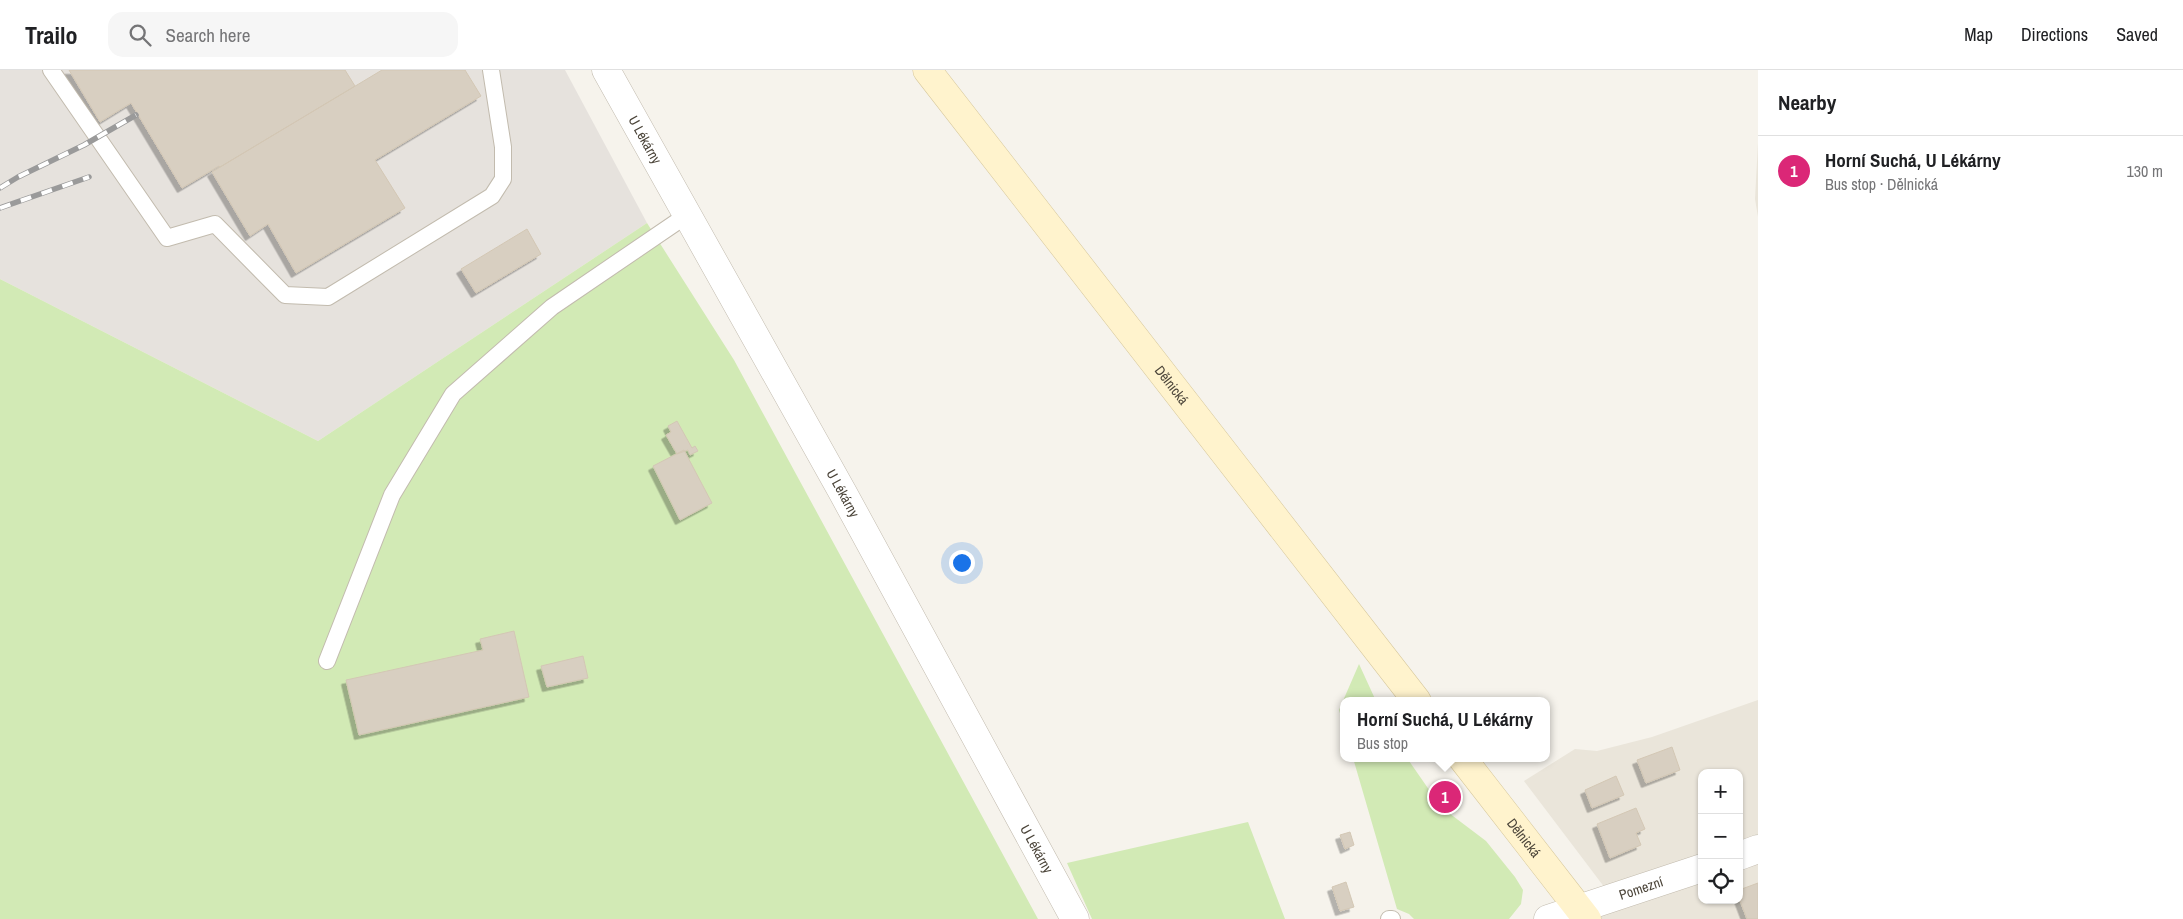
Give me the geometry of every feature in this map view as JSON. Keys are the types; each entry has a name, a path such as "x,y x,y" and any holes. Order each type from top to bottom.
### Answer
{"main road":[{"name":"Dělnická","path":"927,70 1414,697"},
{"name":"Dělnická","path":"1465,762 1583,914"}],"street":[{"name":"U Lékárny","path":"606,70 844,493 1075,919"},
{"path":"1743,855 1758,849"},
{"name":"Pomezní","path":"1548,919 1583,914 1698,870"}],"lane":[{"path":"52,70 167,238 215,224 285,295 328,297 492,196 503,179 503,147 491,70"},
{"path":"327,660 392,495 453,394 552,307 687,215"}],"shaded area":[{"path":"0,70 565,70 647,223 318,441 0,279"},
{"path":"1758,143 1758,217 1755,199"},
{"path":"1758,700 1758,841 1743,847 1743,769 1698,769 1698,861 1605,888 1524,781 1575,749 1597,751 1652,737"},
{"path":"1758,860 1758,919 1583,919 1698,879 1698,904 1743,904 1743,865"}],"green space":[{"path":"647,223 734,360 1038,919 0,919 0,279 318,441"},
{"path":"1359,664 1374,697 1345,697"},
{"path":"1354,762 1410,762 1441,807 1486,841 1523,890 1521,904 1509,919 1414,919 1409,914 1397,909"},
{"path":"1248,822 1285,919 1092,919 1067,863"}],"building":[{"path":"69,70 345,70 355,86 182,188 131,103 100,122"},
{"path":"382,70 465,70 481,96 375,160 405,208 296,273 268,224 250,236 212,172"},
{"path":"527,229 541,254 476,293 461,269"},
{"path":"677,421 692,448 695,446 698,451 690,455 688,450 677,454 666,435 671,432 668,426"},
{"path":"684,450 712,503 680,520 653,466"},
{"path":"514,631 529,697 359,735 346,680 483,650 480,639"},
{"path":"583,656 588,678 547,687 541,666"},
{"path":"1672,747 1680,770 1646,783 1637,760"},
{"path":"1616,776 1624,795 1592,808 1585,790"},
{"path":"1636,808 1645,829 1636,833 1641,845 1610,858 1597,824"},
{"path":"1350,832 1354,845 1345,849 1340,835"},
{"path":"1346,882 1354,907 1340,911 1332,887"},
{"path":"1758,883 1758,919 1747,919 1741,904 1743,904 1743,889"}],"railway":[{"path":"0,188 18,177 84,145 136,115"},
{"path":"0,208 89,177"}],"place":[{"name":"Horní Suchá, U Lékárny","path":"1445,797"}]}
